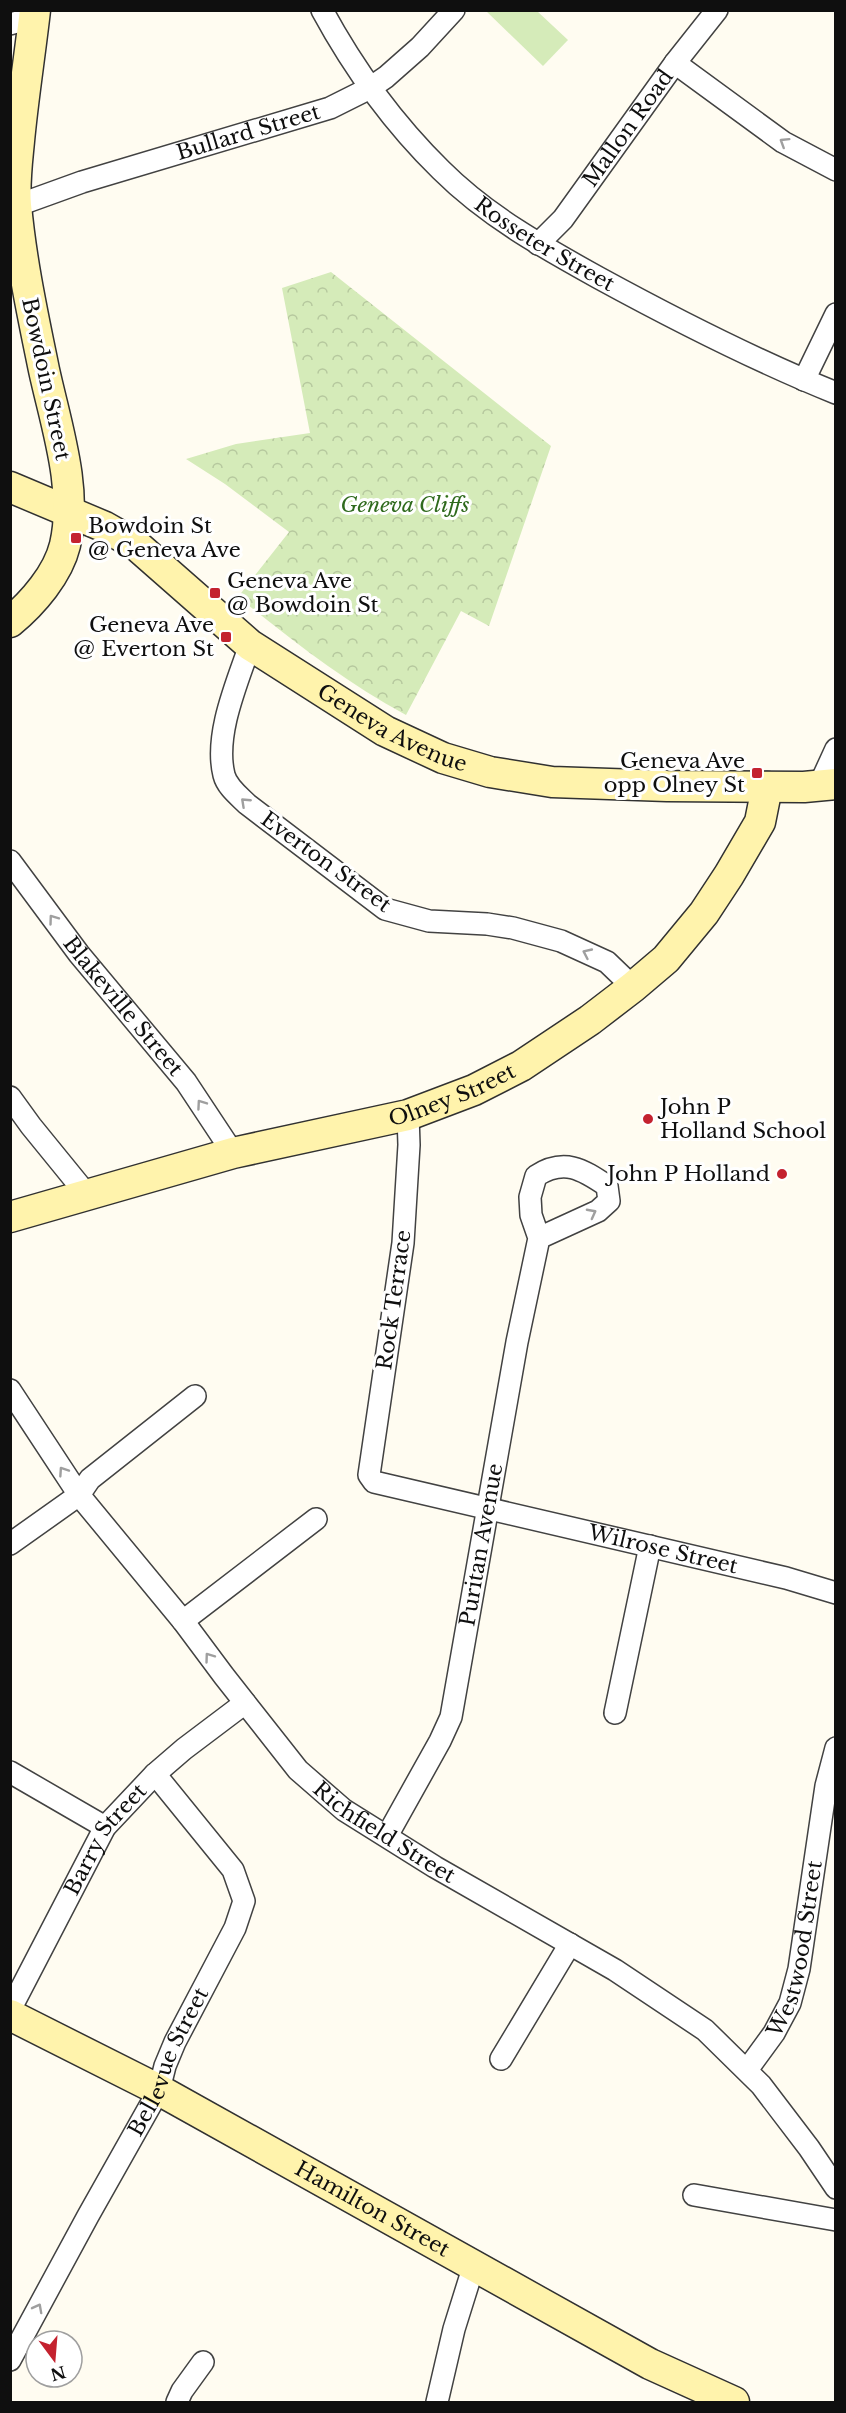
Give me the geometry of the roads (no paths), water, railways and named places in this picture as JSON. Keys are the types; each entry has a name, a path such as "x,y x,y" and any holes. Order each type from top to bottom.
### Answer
{"street":[{"name":"Rosseter Street","path":"322,10 370,88 442,171 496,216 538,244 683,324 836,393"},
{"name":"Bullard Street","path":"13,206 82,182 330,108 370,88 386,77 420,47 454,10"},
{"name":"Mallon Road","path":"538,244 563,219 675,63 717,10"},
{"name":"Bowdoin Street","path":"10,622 22,612 58,567 65,544 69,512 63,457 31,307 13,206 27,17"},
{"path":"675,63 783,142 836,170"},
{"path":"804,380 836,314"},
{"name":"Geneva Avenue","path":"10,487 135,543 250,645 385,731 443,758 490,772 552,782 667,786 827,785"},
{"name":"Everton Street","path":"250,645 229,705 222,763 224,777 229,786 247,804 385,909 429,921 504,927 561,941 607,962 633,987"},
{"path":"827,785 836,749"},
{"name":"Olney Street","path":"10,1217 232,1153 408,1115 474,1090 521,1066 590,1020 666,959 711,904 760,822 767,787"},
{"name":"Blakeville Street","path":"10,861 79,954 186,1083 232,1153"},
{"path":"10,1097 88,1196"},
{"name":"Rock Terrace","path":"374,1482 369,1475 403,1243 410,1145 408,1115"},
{"name":"Puritan Avenue","path":"387,1836 452,1717 517,1342 539,1238"},
{"name":"Richfield Street","path":"10,1390 79,1495 183,1621 286,1756 321,1792 344,1810 435,1867 615,1970 705,2030 761,2085 836,2188"},
{"path":"10,1544 79,1495 90,1479 195,1396"},
{"name":"Wilrose Street","path":"374,1482 490,1507 786,1578 836,1593"},
{"path":"183,1621 316,1519"},
{"path":"615,1713 650,1546"},
{"name":"Barry Street","path":"10,2010 105,1827 155,1774 245,1703"},
{"name":"Westwood Street","path":"747,2070 774,2033 790,2003 799,1969 826,1786 836,1748"},
{"path":"10,1772 105,1827"},
{"name":"Bellevue Street","path":"10,2360 159,2090 165,2066 175,2042 235,1928 244,1901 233,1870 155,1774"},
{"path":"501,2059 570,1944"},
{"name":"Hamilton Street","path":"10,2015 159,2090 650,2364 734,2403"},
{"path":"694,2195 836,2220"},
{"path":"437,2403 454,2329 474,2265"},
{"path":"177,2403 203,2362"}],"place":[{"name":"Bowdoin St @ Geneva Ave","path":"76,538"},
{"name":"Geneva Ave @ Bowdoin St","path":"215,593"},
{"name":"Geneva Ave @ Everton St","path":"226,637"},
{"name":"Geneva Ave opp Olney St","path":"757,773"},
{"name":"John P Holland School","path":"648,1119"},
{"name":"John P Holland","path":"782,1174"}],"park label":[{"name":"Geneva Cliffs","path":"405,505"}]}
